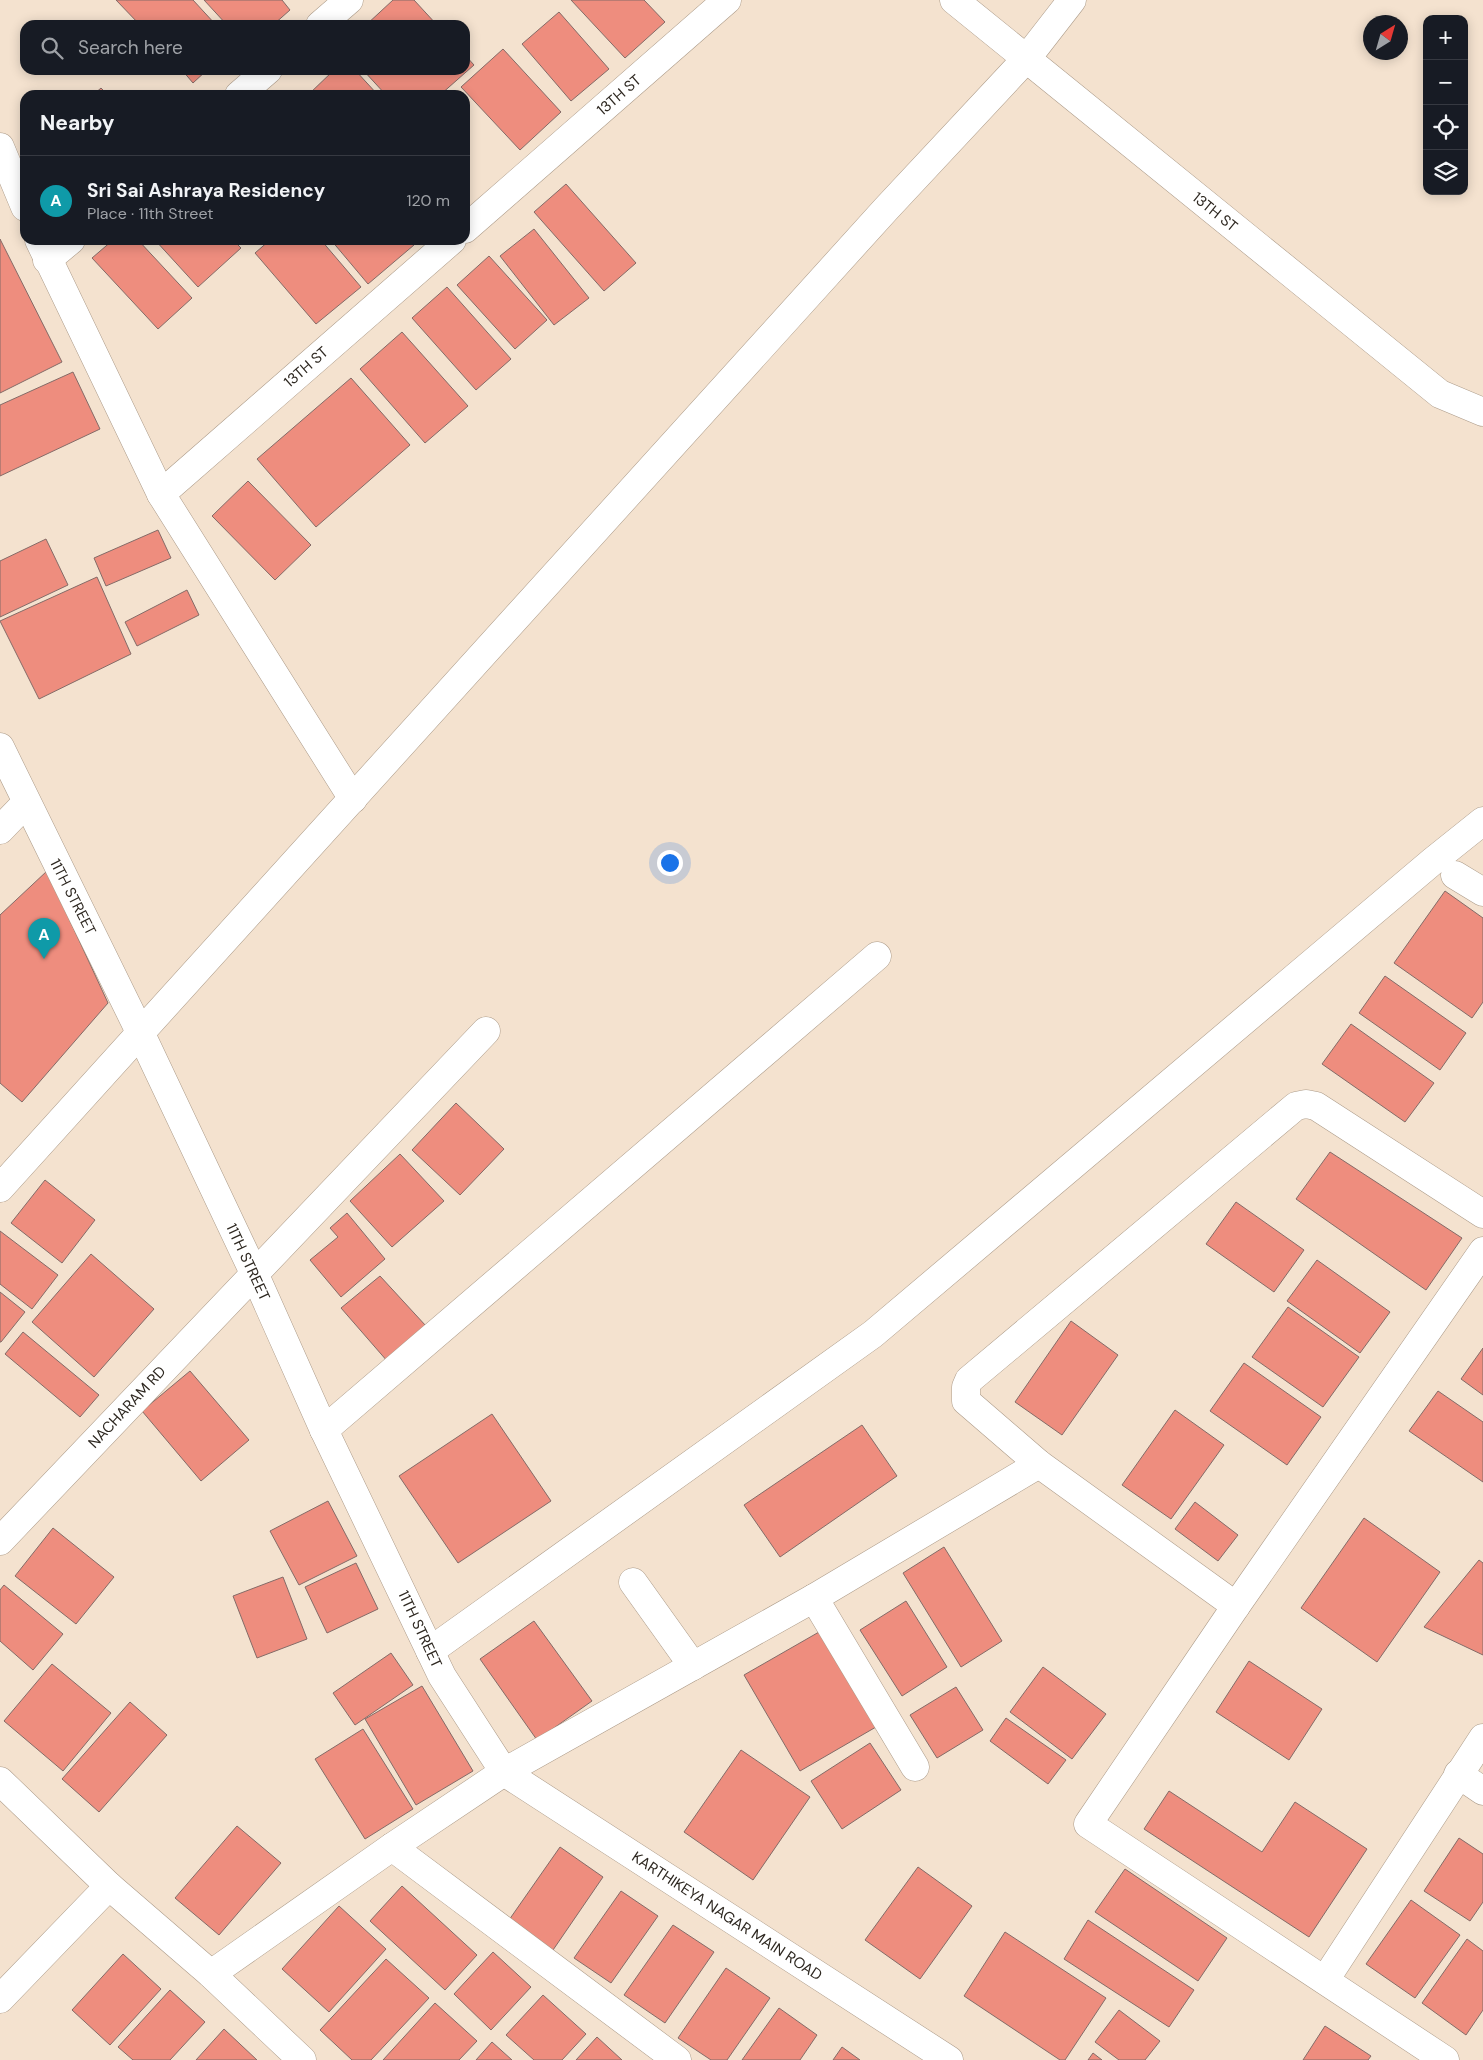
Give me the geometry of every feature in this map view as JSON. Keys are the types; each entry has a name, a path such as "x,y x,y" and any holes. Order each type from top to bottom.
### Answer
{"street":[{"path":"326,20 349,0"},
{"name":"13TH ST","path":"470,225 727,0"},
{"name":"13TH ST","path":"954,0 1440,394 1483,412"},
{"path":"0,1188 880,216 1027,58 1072,0"},
{"path":"245,90 262,75"},
{"path":"0,147 20,195"},
{"path":"57,245 43,250 161,494 353,799"},
{"name":"13TH ST","path":"161,494 446,245"},
{"name":"11TH STREET","path":"0,747 140,1032 254,1273 324,1430 442,1676 504,1772"},
{"path":"0,830 26,803"},
{"path":"430,1651 873,1334 1433,861 1483,821"},
{"path":"1455,875 1483,892"},
{"path":"324,1430 877,956"},
{"name":"NACHARAM RD","path":"0,1541 486,1032"},
{"path":"1236,1606 1039,1464 966,1401 966,1387 969,1380 975,1373 1296,1106 1306,1104 1316,1106 1483,1214"},
{"path":"1445,2060 1088,1824 1236,1606 1483,1251"},
{"path":"211,1974 392,1847 504,1772 814,1598 1039,1464"},
{"path":"633,1582 693,1666"},
{"path":"814,1598 915,1767"},
{"path":"1325,1980 1483,1738"},
{"name":"KARTHIKEYA NAGAR MAIN ROAD","path":"504,1772 949,2060"},
{"path":"1458,1774 1483,1791"},
{"path":"0,1781 109,1886 211,1974 302,2060"},
{"path":"392,1847 677,2060"},
{"path":"0,1999 109,1886"}],"building":[{"path":"116,0 193,0 211,20 135,20"},
{"path":"204,0 282,0 290,10 279,20 222,20"},
{"path":"393,0 414,0 432,20 371,20"},
{"path":"571,0 644,0 665,22 625,58"},
{"path":"559,12 609,69 571,101 522,44"},
{"path":"503,49 561,112 520,150 470,97 470,90 464,90 461,87"},
{"path":"470,61 474,65 470,69"},
{"path":"186,75 202,75 193,83"},
{"path":"329,75 360,75 373,90 313,90"},
{"path":"368,75 463,75 446,90 381,90"},
{"path":"566,184 636,263 604,291 534,212"},
{"path":"534,229 589,298 554,325 500,256"},
{"path":"0,239 62,362 0,393"},
{"path":"107,245 143,245 192,298 158,329 92,258"},
{"path":"160,245 238,245 241,248 198,287"},
{"path":"264,245 325,245 361,287 316,324 255,253"},
{"path":"335,245 414,245 368,284"},
{"path":"489,256 547,320 515,349 457,285"},
{"path":"447,287 511,359 476,390 412,318"},
{"path":"402,332 468,406 425,443 360,369"},
{"path":"73,372 100,429 0,476 0,405"},
{"path":"351,378 410,445 316,527 257,459"},
{"path":"248,481 311,545 275,580 212,516"},
{"path":"158,530 171,558 106,586 94,558"},
{"path":"46,539 68,585 0,617 0,561"},
{"path":"97,577 131,654 39,699 0,621"},
{"path":"187,590 199,615 137,646 125,622"},
{"path":"47,871 108,1003 22,1102 0,1083 0,915"},
{"path":"1445,891 1483,918 1483,1002 1472,1018 1394,963"},
{"path":"1385,976 1466,1033 1440,1070 1359,1013"},
{"path":"1351,1024 1434,1083 1405,1122 1322,1064"},
{"path":"456,1103 504,1149 460,1195 412,1150"},
{"path":"1330,1152 1462,1238 1426,1290 1296,1199"},
{"path":"400,1154 444,1201 392,1247 350,1201"},
{"path":"45,1180 95,1220 62,1263 11,1223"},
{"path":"1236,1202 1304,1250 1274,1292 1206,1244"},
{"path":"347,1213 385,1259 341,1297 310,1260 338,1237 330,1228"},
{"path":"0,1231 58,1275 32,1309 0,1284"},
{"path":"91,1254 154,1309 94,1377 32,1322"},
{"path":"1317,1260 1390,1312 1360,1353 1287,1301"},
{"path":"380,1276 426,1326 388,1362 341,1308"},
{"path":"0,1292 25,1312 1,1342 0,1342"},
{"path":"1288,1307 1359,1357 1323,1407 1252,1357"},
{"path":"1071,1321 1118,1355 1062,1435 1015,1402"},
{"path":"23,1332 99,1395 80,1417 5,1354"},
{"path":"1483,1348 1483,1395 1461,1379"},
{"path":"1244,1363 1321,1417 1287,1465 1210,1411"},
{"path":"190,1371 249,1440 201,1481 142,1411"},
{"path":"1438,1391 1483,1422 1483,1482 1409,1431"},
{"path":"1175,1410 1224,1445 1171,1519 1122,1485"},
{"path":"492,1414 551,1501 458,1563 399,1476"},
{"path":"862,1425 897,1476 780,1557 744,1505"},
{"path":"328,1501 357,1556 299,1585 270,1531"},
{"path":"1195,1502 1238,1535 1218,1561 1175,1529"},
{"path":"1364,1518 1440,1572 1377,1662 1301,1608"},
{"path":"53,1528 114,1577 76,1624 15,1576"},
{"path":"944,1547 1002,1641 961,1667 903,1573"},
{"path":"1479,1560 1483,1563 1483,1655 1424,1627"},
{"path":"356,1563 378,1609 327,1633 305,1587"},
{"path":"283,1577 307,1639 257,1658 233,1596"},
{"path":"4,1585 63,1634 33,1670 0,1641 0,1590"},
{"path":"906,1601 947,1667 902,1696 860,1630"},
{"path":"534,1621 592,1701 537,1740 480,1659"},
{"path":"819,1632 876,1727 800,1771 744,1675"},
{"path":"391,1653 413,1685 355,1725 333,1693"},
{"path":"1249,1661 1322,1709 1289,1760 1216,1712"},
{"path":"52,1664 111,1713 63,1771 4,1721"},
{"path":"1043,1667 1106,1714 1072,1759 1010,1712"},
{"path":"422,1686 473,1771 416,1805 365,1719"},
{"path":"956,1687 983,1730 937,1758 910,1715"},
{"path":"130,1702 167,1735 99,1812 62,1779"},
{"path":"1006,1718 1066,1760 1048,1784 990,1741"},
{"path":"363,1729 413,1809 365,1839 315,1759"},
{"path":"870,1743 901,1790 842,1829 811,1781"},
{"path":"741,1750 810,1797 753,1880 684,1832"},
{"path":"1169,1791 1262,1852 1295,1802 1367,1849 1309,1937 1144,1829"},
{"path":"237,1826 281,1863 219,1935 175,1898"},
{"path":"1459,1838 1483,1854 1483,1902 1470,1921 1424,1891"},
{"path":"560,1847 603,1877 553,1950 509,1920"},
{"path":"918,1867 972,1906 920,1979 865,1940"},
{"path":"1125,1869 1227,1938 1198,1981 1095,1912"},
{"path":"402,1886 477,1955 445,1990 370,1921"},
{"path":"621,1891 658,1916 611,1983 574,1958"},
{"path":"1411,1900 1460,1935 1415,1998 1366,1964"},
{"path":"339,1906 386,1949 329,2012 282,1969"},
{"path":"1088,1920 1194,1990 1169,2027 1064,1959"},
{"path":"673,1925 714,1952 665,2023 624,1995"},
{"path":"1005,1932 1106,1998 1065,2060 1060,2060 964,1996"},
{"path":"1467,1939 1483,1951 1483,2010 1466,2035 1422,2003"},
{"path":"493,1952 531,1987 491,2030 454,1994"},
{"path":"123,1954 161,1989 110,2045 72,2010"},
{"path":"386,1959 429,1998 371,2060 352,2060 320,2030"},
{"path":"726,1968 770,1998 727,2060 711,2060 678,2038"},
{"path":"170,1990 205,2022 170,2060 133,2060 118,2047"},
{"path":"543,1995 586,2034 562,2060 534,2060 506,2035"},
{"path":"435,2003 477,2041 459,2060 383,2060"},
{"path":"779,2008 817,2035 800,2060 742,2060"},
{"path":"1119,2010 1160,2041 1145,2060 1119,2060 1095,2042"},
{"path":"1325,2026 1371,2056 1368,2060 1303,2060"},
{"path":"224,2029 257,2060 196,2060"},
{"path":"597,2037 622,2060 576,2060"},
{"path":"492,2042 512,2060 476,2060"},
{"path":"842,2047 860,2060 833,2060"},
{"path":"1093,2053 1102,2060 1088,2060"}],"place":[{"name":"Sri Sai Ashraya Residency","path":"44,959"}]}
